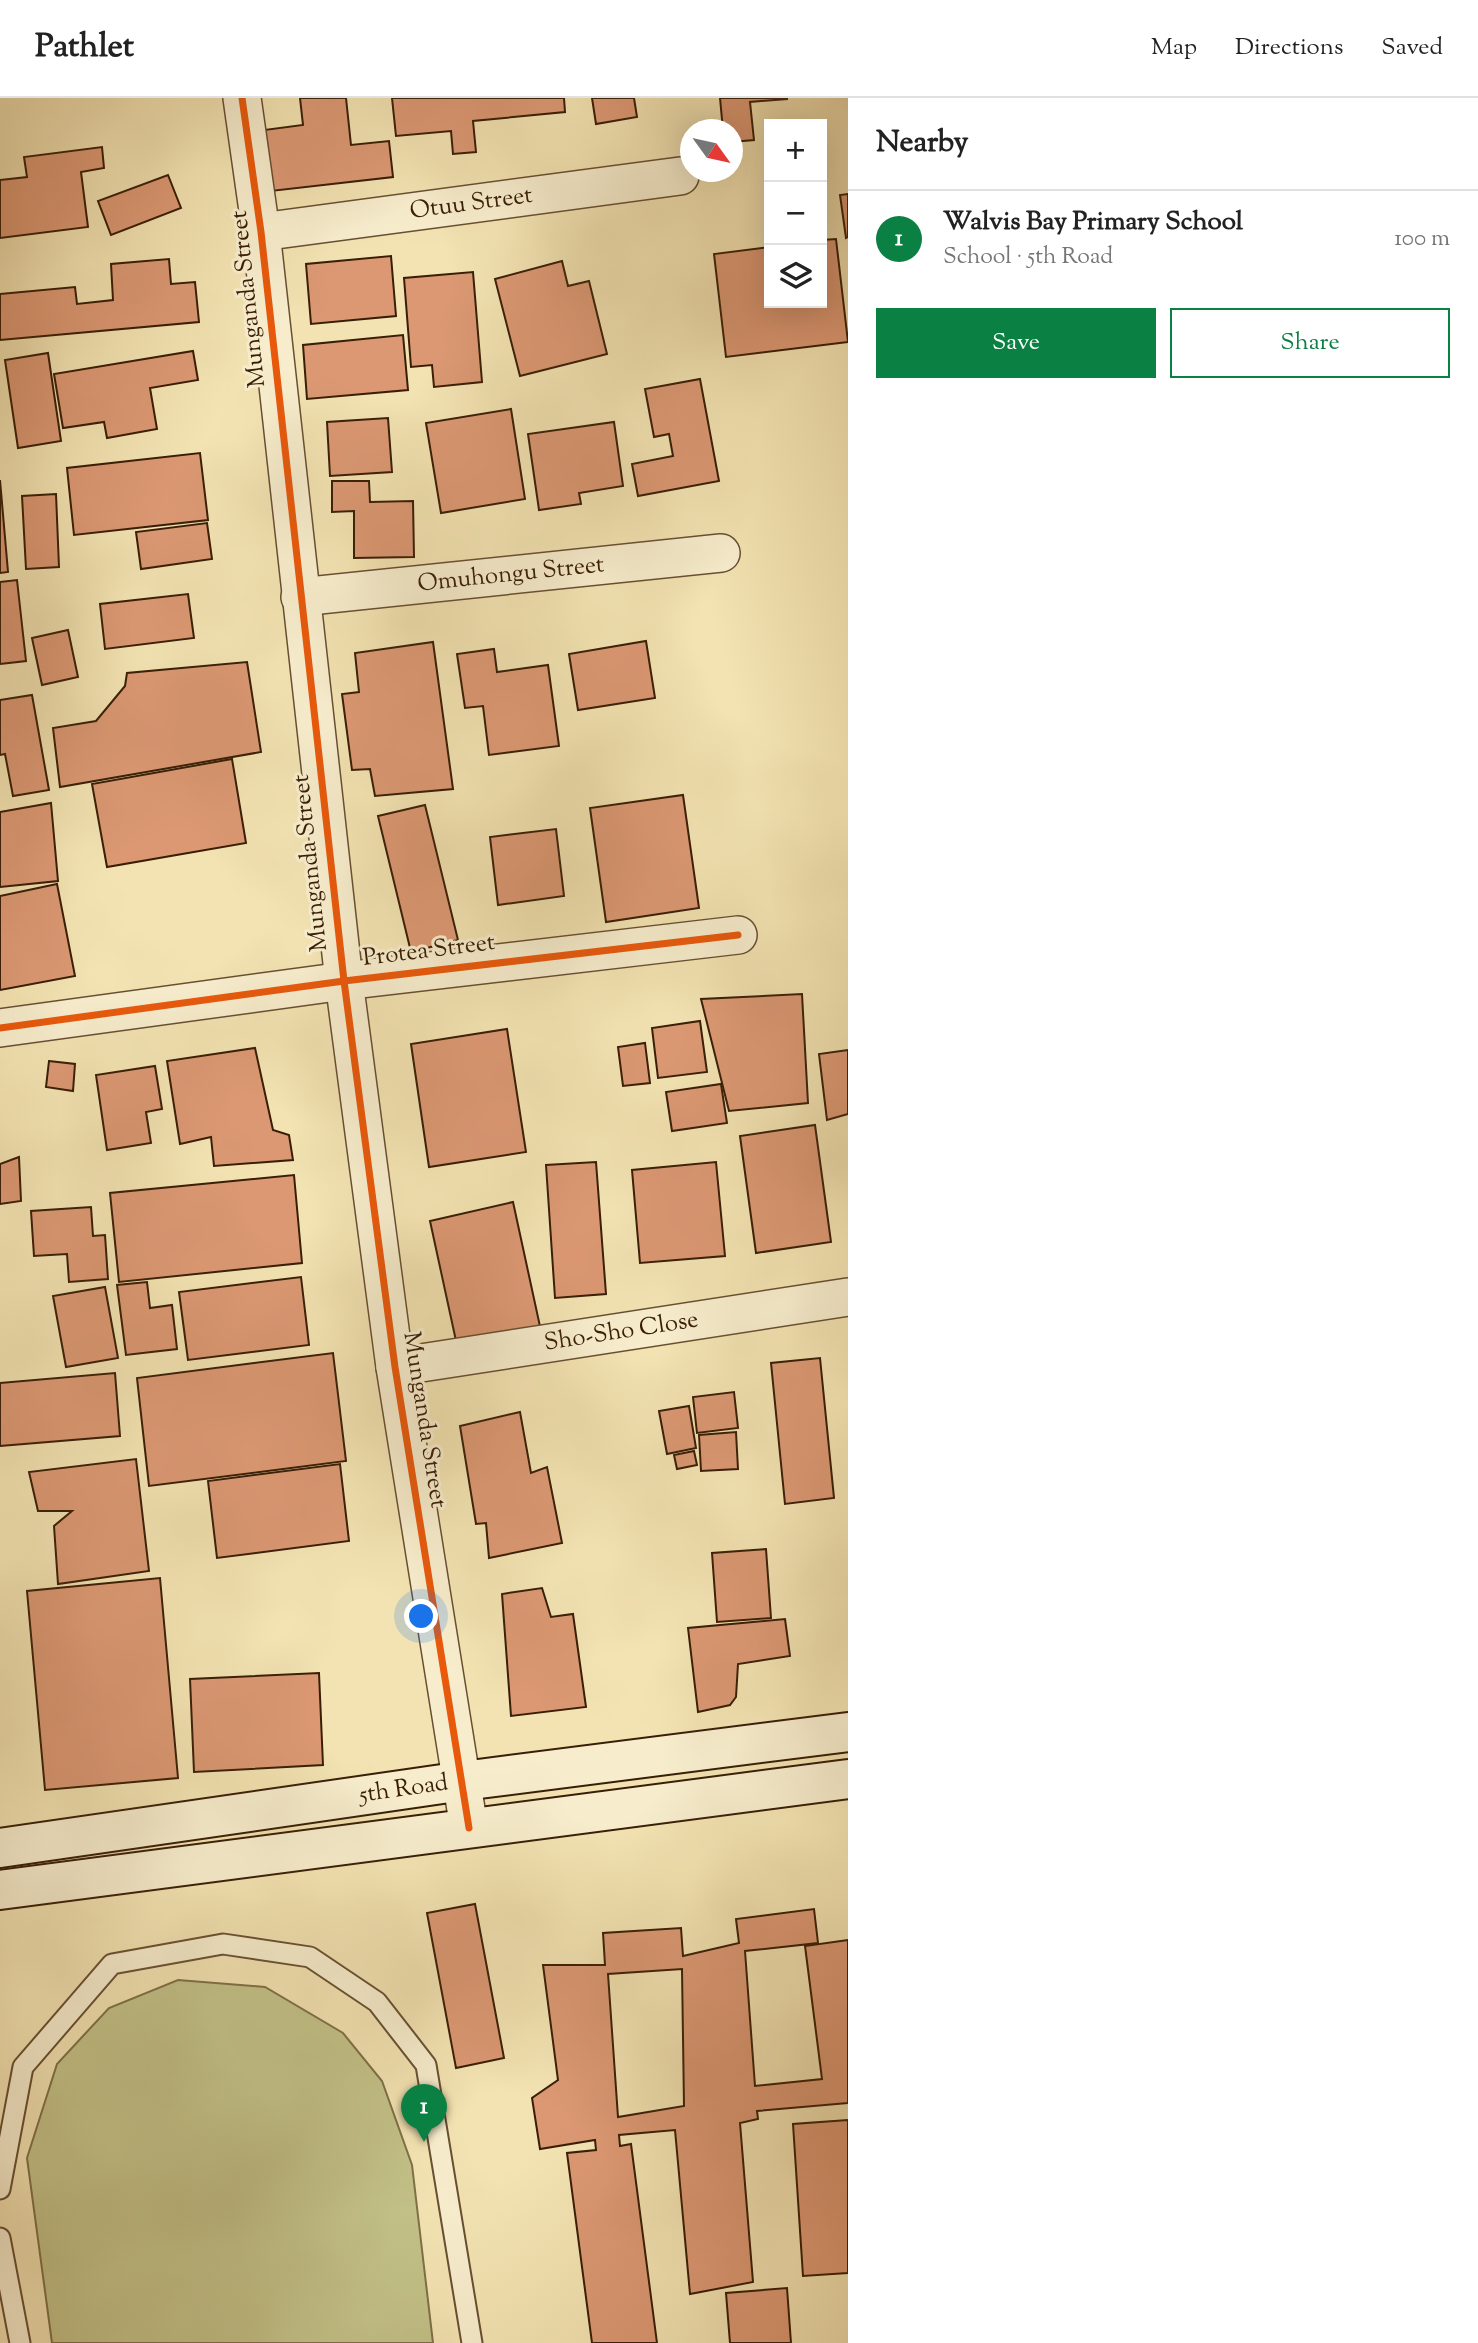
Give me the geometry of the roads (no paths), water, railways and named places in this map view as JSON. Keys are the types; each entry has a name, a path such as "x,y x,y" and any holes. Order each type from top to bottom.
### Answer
{"main road":[{"name":"5th Road","path":"0,1848 463,1781 848,1732"},
{"name":"5th Road","path":"0,1890 848,1779"}],"street":[{"name":"Munganda Street","path":"243,98 261,232 344,981 395,1367 469,1828"},
{"name":"Otuu Street","path":"261,232 680,176"},
{"name":"Omuhongu Street","path":"300,597 722,553"},
{"name":"Protea Street","path":"0,1028 344,981 738,935"},
{"name":"Sho-Sho Close","path":"395,1367 848,1297"}],"lane":[{"path":"0,2189 23,2067 113,1964 223,1944 310,1957 377,2002 426,2065 472,2343"},
{"path":"0,2238 20,2343"}],"place":[{"name":"Walvis Bay Primary School","path":"424,2142"}]}
